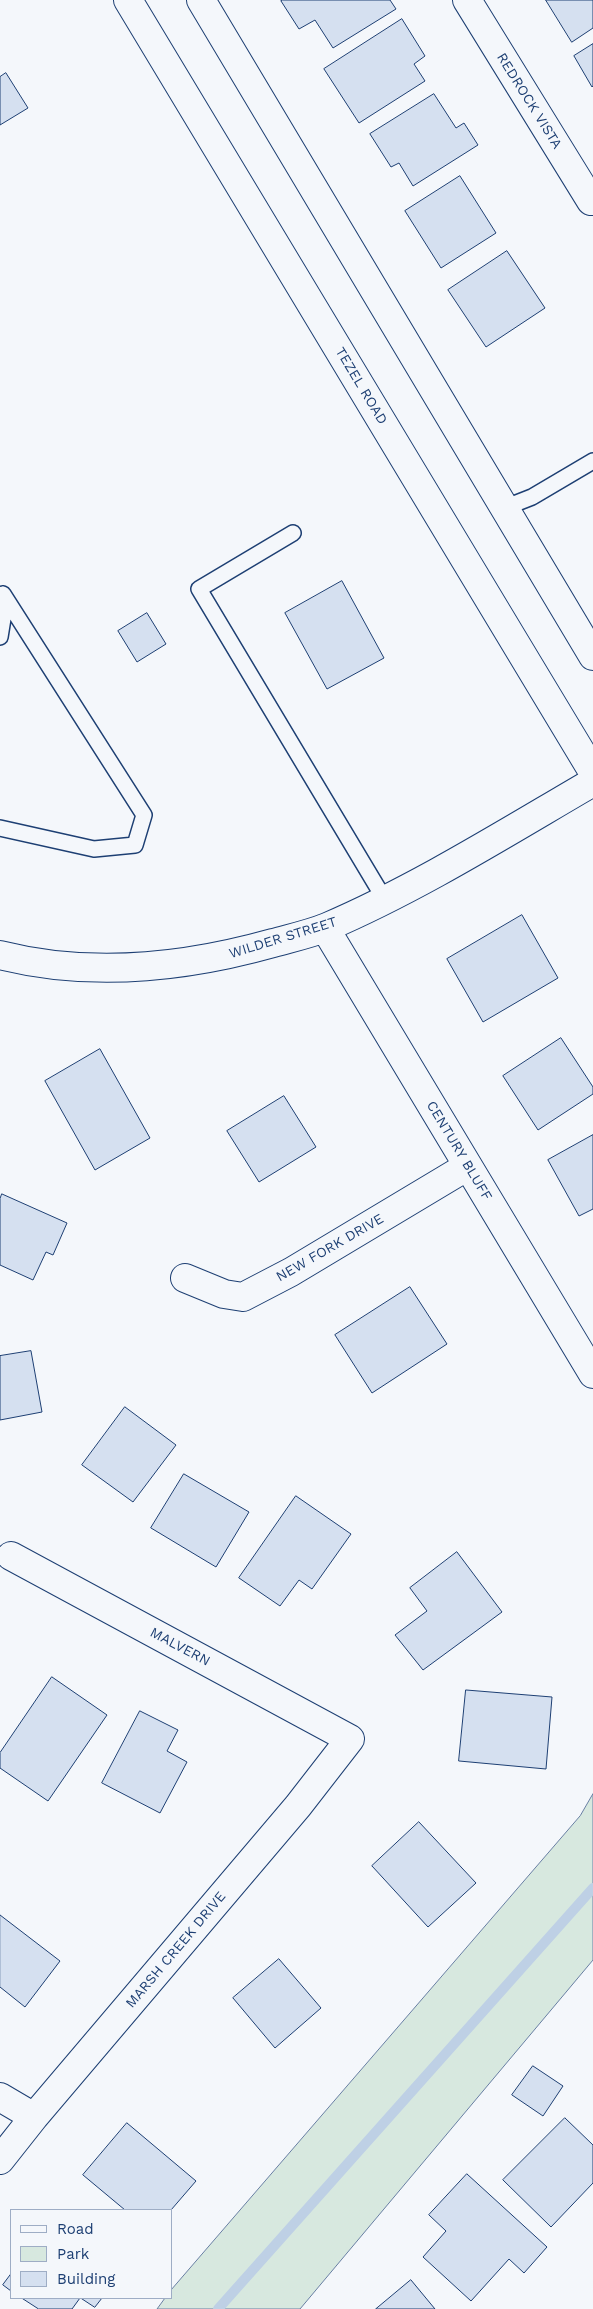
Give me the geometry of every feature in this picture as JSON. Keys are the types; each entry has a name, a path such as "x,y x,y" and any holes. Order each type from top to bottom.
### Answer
{"street":[{"name":"TEZEL ROAD","path":"128,0 593,772"},
{"path":"201,0 593,656"},
{"name":"REDROCK VISTA","path":"467,0 592,200"},
{"name":"WILDER STREET","path":"0,956 66,966 120,968 173,965 226,956 326,928 385,900 593,782"},
{"name":"CENTURY BLUFF","path":"326,928 593,1374"},
{"name":"NEW FORK DRIVE","path":"185,1278 224,1294 243,1297 292,1272 468,1166"},
{"name":"MALVERN","path":"11,1556 350,1739"},
{"name":"MARSH CREEK DRIVE","path":"0,2160 34,2116 292,1814 350,1739"},
{"path":"0,2097 34,2116"}],"lane":[{"path":"504,508 532,497 593,461"},
{"path":"293,533 199,589 385,900"},
{"path":"0,637 6,600 2,592"},
{"path":"0,828 94,849 135,845 144,815 2,592"}],"green space":[{"path":"593,1794 593,1960 300,2309 157,2309 164,2299 172,2299 172,2289 580,1816"}],"building":[{"path":"390,0 396,9 333,48 315,20 299,29 281,1"},
{"path":"546,0 593,0 593,28 572,42"},
{"path":"402,19 425,56 414,64 425,81 359,123 324,69"},
{"path":"593,44 593,86 592,87 574,56"},
{"path":"6,73 28,108 0,125 0,77"},
{"path":"434,94 456,128 464,123 478,145 413,186 399,163 391,167 370,134"},
{"path":"460,176 496,233 441,268 405,211"},
{"path":"507,251 545,308 486,347 448,290"},
{"path":"342,581 384,658 327,689 285,613"},
{"path":"147,613 166,644 137,662 118,631"},
{"path":"522,915 558,978 483,1022 447,959"},
{"path":"561,1038 593,1087 593,1094 538,1130 503,1076"},
{"path":"100,1049 150,1138 95,1170 45,1081"},
{"path":"284,1096 316,1147 259,1182 227,1131"},
{"path":"593,1135 593,1209 579,1216 548,1160"},
{"path":"2,1194 67,1223 53,1255 46,1252 33,1280 0,1265 0,1199"},
{"path":"410,1287 447,1344 372,1393 335,1335"},
{"path":"31,1351 42,1412 0,1420 0,1356"},
{"path":"125,1407 176,1445 133,1502 82,1465"},
{"path":"184,1474 249,1512 216,1567 151,1528"},
{"path":"296,1496 351,1534 312,1589 299,1580 280,1606 239,1578"},
{"path":"457,1552 502,1612 423,1670 395,1635 427,1611 410,1588"},
{"path":"52,1677 107,1715 48,1801 0,1768 0,1753"},
{"path":"466,1690 552,1697 546,1769 459,1761"},
{"path":"140,1711 178,1730 167,1751 187,1762 160,1813 102,1783"},
{"path":"419,1822 476,1883 428,1927 372,1866"},
{"path":"0,1915 60,1961 25,2007 0,1987"},
{"path":"279,1959 321,2008 275,2048 233,1998"},
{"path":"533,2066 563,2086 543,2116 512,2095"},
{"path":"565,2118 593,2145 593,2183 551,2227 503,2180"},
{"path":"127,2123 196,2181 172,2209 124,2209 83,2175"},
{"path":"467,2174 547,2247 524,2273 509,2259 471,2301 423,2257 446,2231 429,2215"},
{"path":"10,2275 10,2290 3,2285"},
{"path":"411,2280 435,2309 376,2309"},
{"path":"24,2299 79,2299 72,2309 39,2309"},
{"path":"83,2299 101,2299 95,2307"}],"waterway":[{"path":"218,2309 593,1888"}]}
